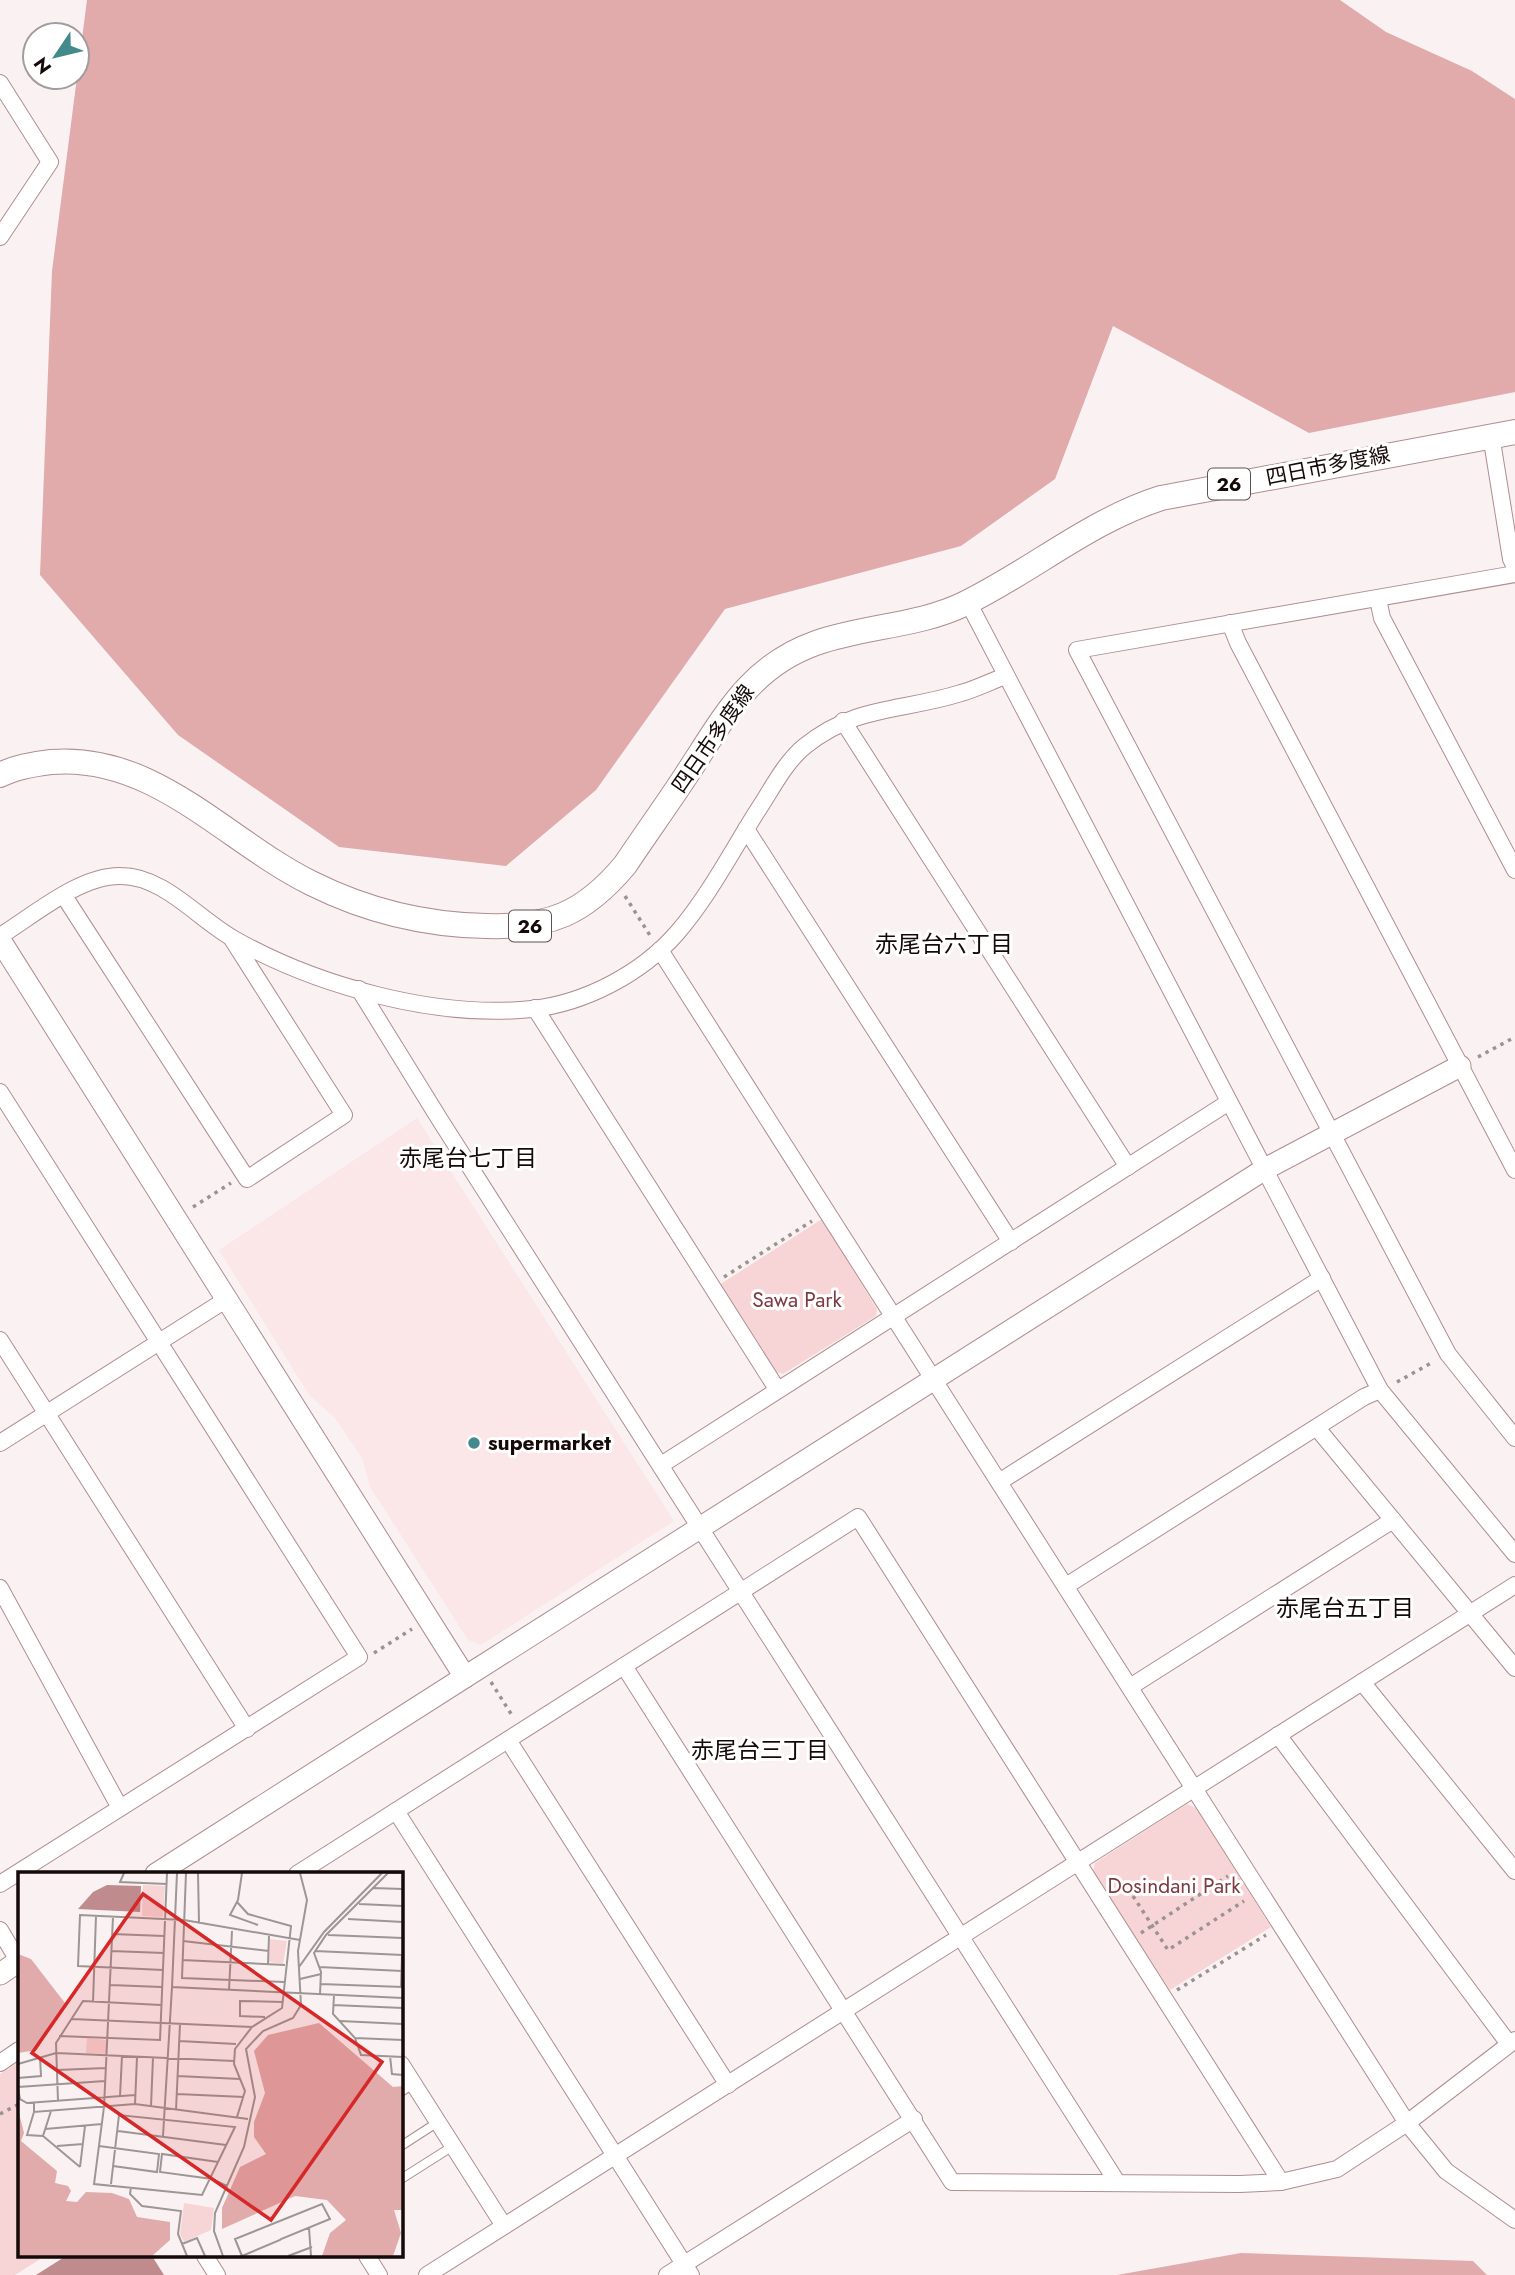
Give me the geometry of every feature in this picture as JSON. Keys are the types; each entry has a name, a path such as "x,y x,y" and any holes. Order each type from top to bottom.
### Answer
{"main road":[{"name":"四日市多度線","path":"0,775 34,764 61,761 119,768 175,795 282,868 337,896 391,914 428,922 532,926 578,908 614,879 736,699 769,666 791,653 836,636 952,610 1018,575 1070,540 1135,506 1188,492 1503,433"}],"street":[{"path":"0,83 50,162 0,237"},
{"path":"1503,433 1511,559 1515,567"},
{"path":"1515,574 1077,650 1448,1354 1515,1438"},
{"path":"1378,599 1382,618 1515,870"},
{"path":"968,602 1380,1390 1515,1554"},
{"path":"1230,623 1238,643 1515,1170"},
{"path":"465,1676 0,938 88,881 122,876 138,878 178,899 230,937 273,960 320,979 451,1008 535,1008 598,991 660,950 678,932 714,882 787,766 803,748 843,721 881,709 962,693 1006,676"},
{"path":"843,721 1128,1167"},
{"path":"746,829 1011,1242"},
{"path":"64,896 247,1179 344,1115 230,937"},
{"path":"660,950 1407,2123 1446,2171 1511,2210"},
{"path":"359,989 1117,2182"},
{"path":"535,1008 777,1389"},
{"path":"159,1872 1265,1169 1460,1066"},
{"path":"0,1092 359,1657 19,1872"},
{"path":"661,1465 1229,1102"},
{"path":"999,1482 1322,1278"},
{"path":"0,1443 227,1299"},
{"path":"0,1340 247,1729"},
{"path":"1066,1586 1380,1390"},
{"path":"1317,1428 1515,1668"},
{"path":"300,1872 858,1517 1281,2182"},
{"path":"1130,1687 1393,1520"},
{"path":"427,2275 1515,1585"},
{"path":"0,1588 120,1808"},
{"path":"624,1666 952,2182 1240,2184 1281,2182 1337,2169 1407,2123 1512,2042 1278,1735"},
{"path":"1362,1682 1515,1871"},
{"path":"515,1735 728,2085"},
{"path":"396,1811 688,2269"},
{"path":"0,1884 18,1873"},
{"path":"0,1930 18,1960"},
{"path":"0,1974 18,1963"},
{"path":"0,2063 18,2051"},
{"path":"402,2068 407,2088 438,2122 504,2226"},
{"path":"667,2275 688,2269 914,2119"},
{"path":"206,2258 217,2275"},
{"path":"367,2258 379,2275"}],"lane":[{"path":"402,2145 438,2122"},
{"path":"402,2178 453,2146"}],"path":[{"path":"622,891 660,950"},
{"path":"1460,1066 1515,1037"},
{"path":"187,1212 243,1173"},
{"path":"710,1286 826,1212"},
{"path":"1380,1390 1448,1354"},
{"path":"359,1657 369,1657 418,1626"},
{"path":"490,1679 515,1735"},
{"path":"1127,1942 1243,1867"},
{"path":"1229,1876 1234,1884"},
{"path":"1133,1896 1168,1950 1244,1901 1239,1892"},
{"path":"1163,1999 1282,1925"},
{"path":"0,2114 18,2105"}],"shaded area":[{"path":"87,0 1340,0 1386,32 1472,71 1515,99 1515,392 1309,433 1113,326 1055,479 961,546 725,609 596,790 506,866 339,847 178,735 40,575 52,271 75,91 91,91 91,21 84,21"},
{"path":"417,1118 674,1521 481,1645 468,1640 370,1487 362,1458 335,1418 309,1395 219,1250"},
{"path":"1241,2253 1473,2261 1487,2275 1117,2275"},
{"path":"63,2258 153,2258 164,2275 36,2275"}],"green space":[{"name":"Sawa Park","path":"822,1219 877,1309 876,1316 783,1374 776,1372 719,1285"},
{"name":"Dosindani Park","path":"1187,1804 1196,1808 1271,1927 1170,1990 1093,1872 1095,1863"},
{"path":"18,2063 18,2258 42,2258 15,2275 0,2275 0,2074"}],"place":[{"name":"supermarket","path":"474,1443"}],"district":[{"name":"赤尾台六丁目","path":"944,944"},
{"name":"赤尾台七丁目","path":"468,1158"},
{"name":"赤尾台五丁目","path":"1345,1608"},
{"name":"赤尾台三丁目","path":"760,1750"}]}
